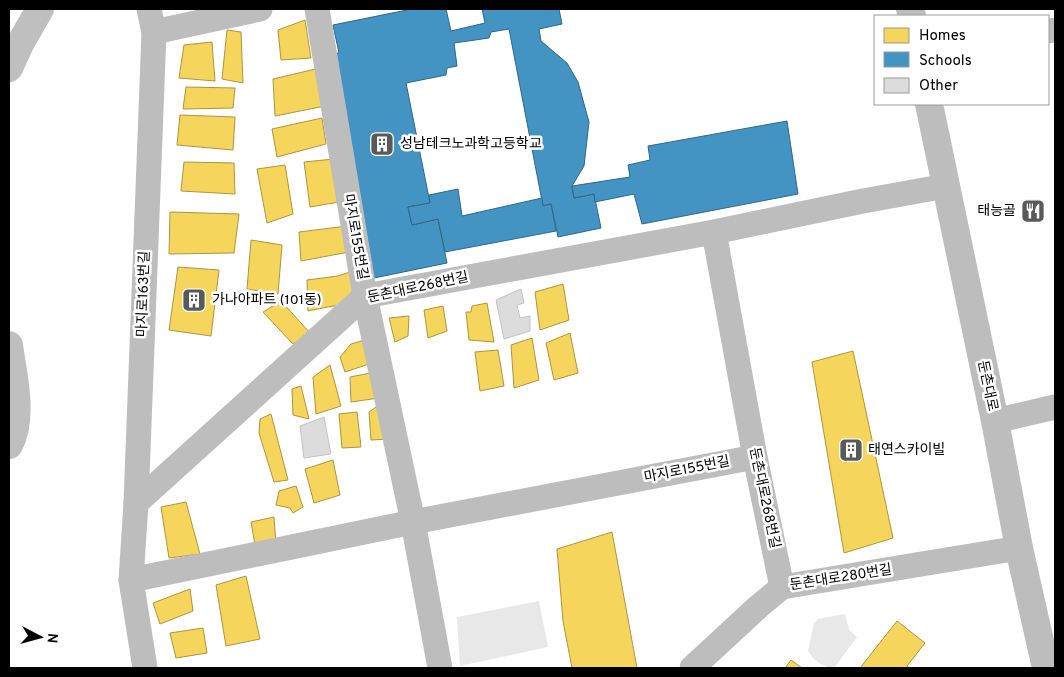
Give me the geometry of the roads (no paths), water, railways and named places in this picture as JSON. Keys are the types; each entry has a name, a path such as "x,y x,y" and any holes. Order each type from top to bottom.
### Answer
{"main road":[{"path":"9,68 40,9"},
{"name":"둔촌대로","path":"929,105 995,421 1019,548 1048,636 1046,668"},
{"path":"9,345 16,396 16,419 9,445"}],"street":[{"path":"151,20 260,9"},
{"name":"마지로155번길","path":"316,9 365,296 413,522 440,668"},
{"name":"마지로163번길","path":"145,668 131,580 136,502 151,20"},
{"name":"둔촌대로268번길","path":"136,502 365,296 714,232 946,186"},
{"name":"둔촌대로268번길","path":"714,232 755,457 782,587"},
{"path":"995,421 1055,408"},
{"name":"마지로155번길","path":"413,522 755,457"},
{"path":"131,580 413,522"},
{"name":"둔촌대로280번길","path":"692,668 782,587 1019,548"}],"place":[{"name":"성남테크노과학고등학교","path":"382,144"},
{"name":"태능골","path":"1033,211"},
{"name":"가나아파트 (101동)","path":"194,300"},
{"name":"태연스카이빌","path":"851,450"}]}
